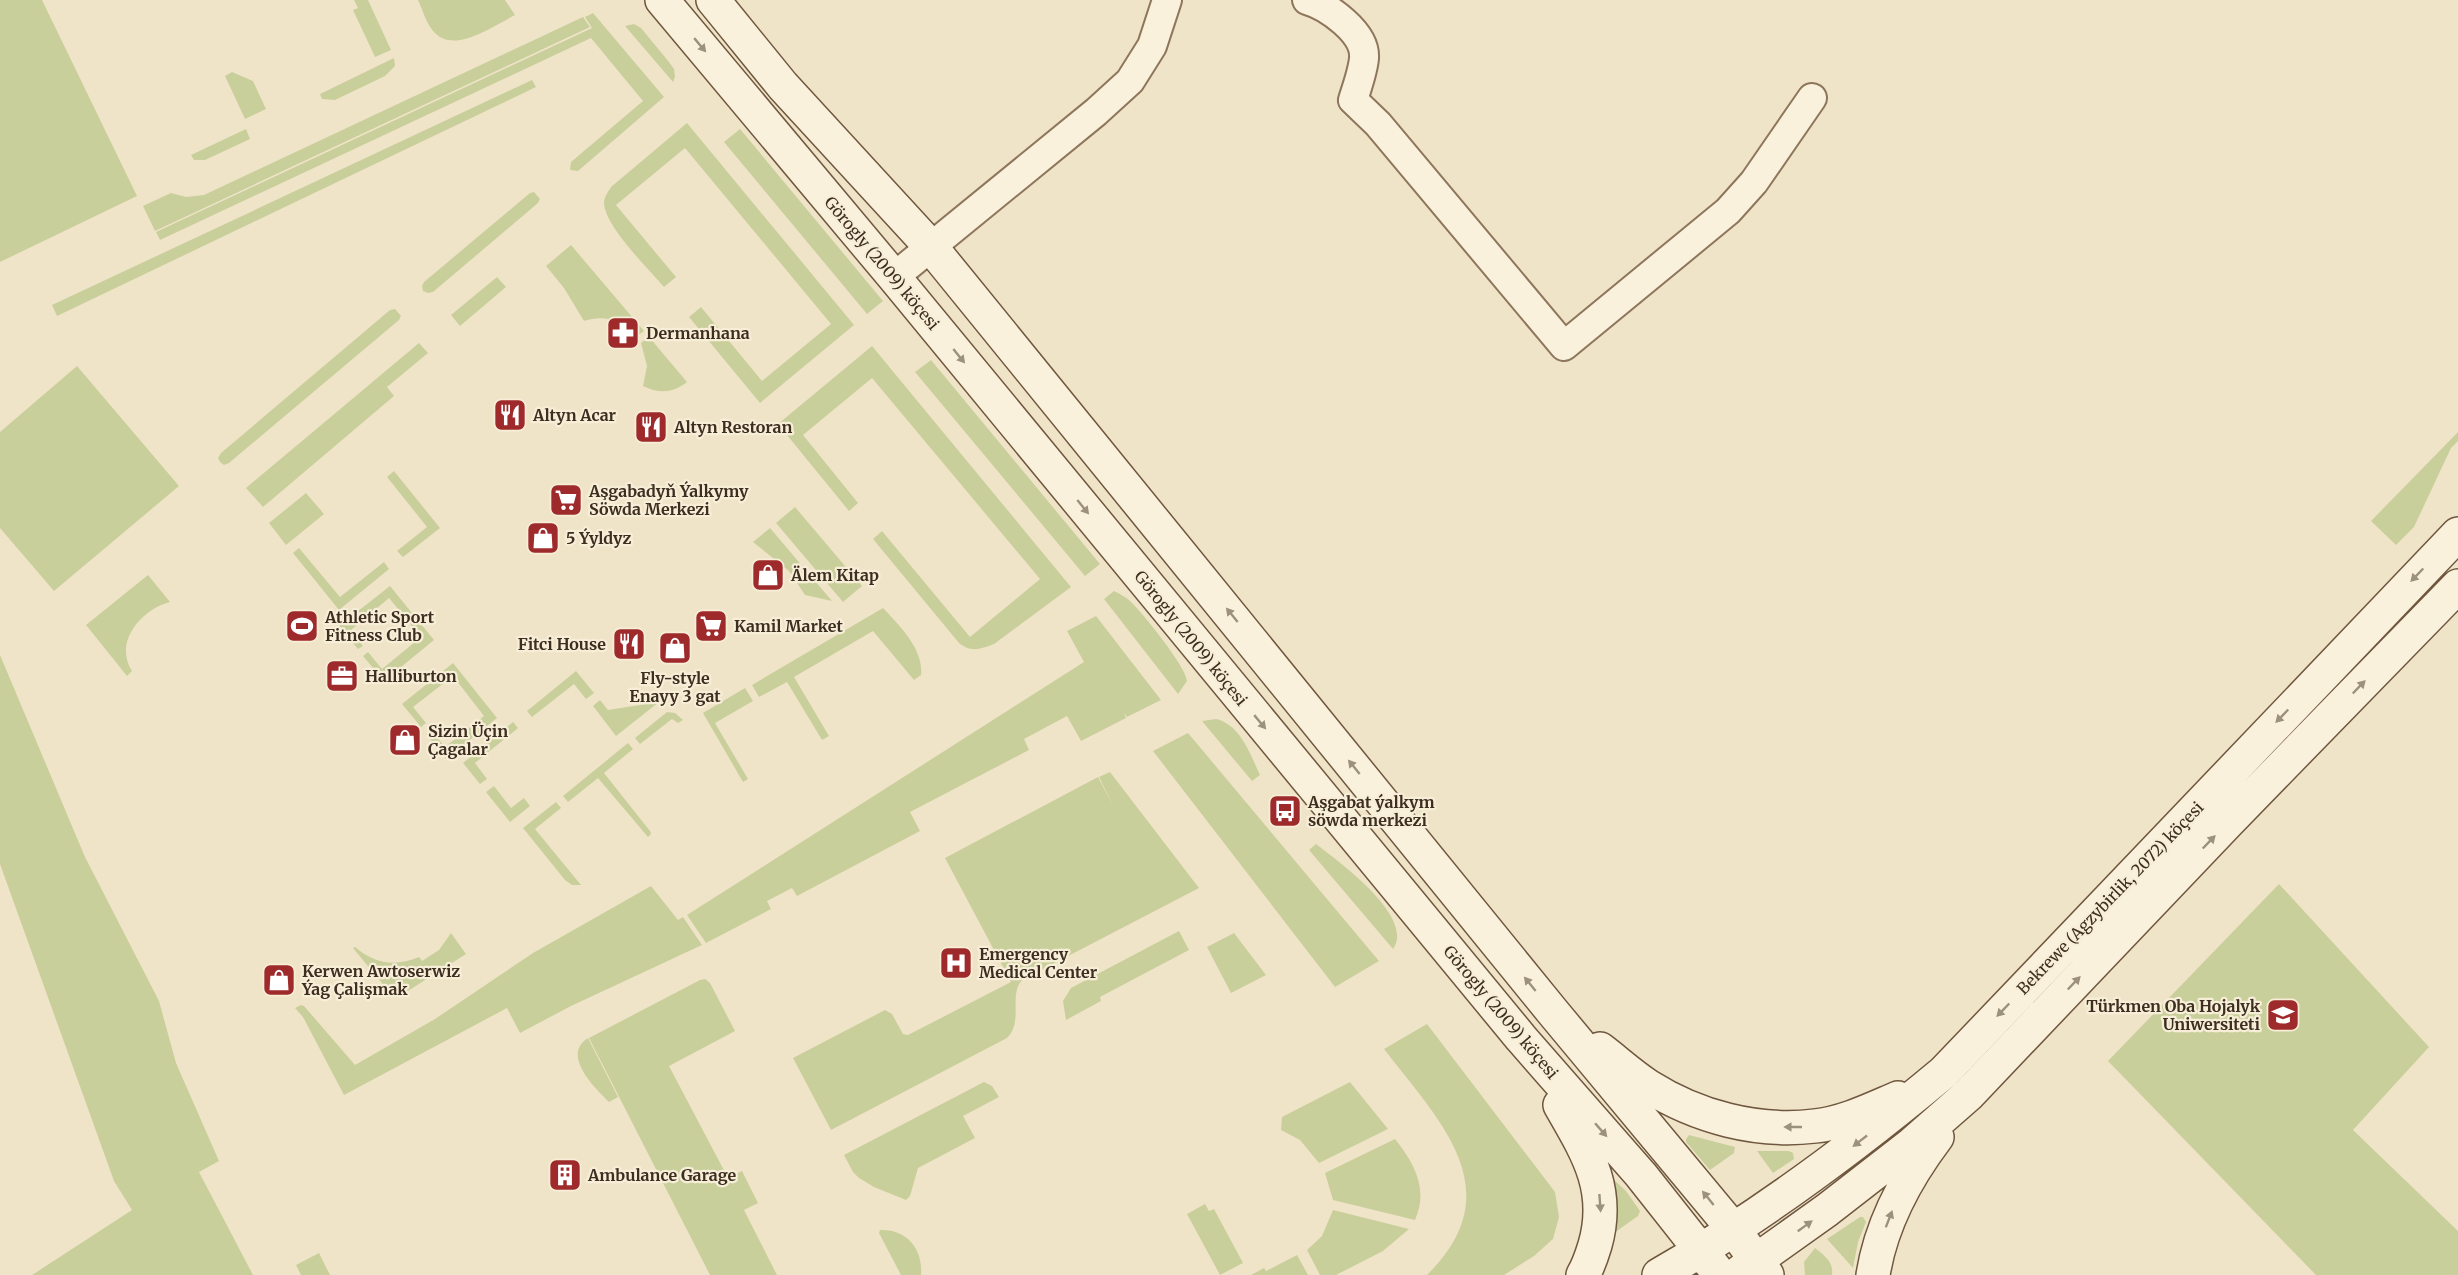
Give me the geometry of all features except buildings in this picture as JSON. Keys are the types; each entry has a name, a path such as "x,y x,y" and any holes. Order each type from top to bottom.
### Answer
{"main road":[{"name":"Görogly (2009) köçesi","path":"662,0 894,277 1521,1038 1641,1175 1711,1263"},
{"path":"713,0 783,86 931,247 1552,1011 1734,1230 1754,1270"},
{"name":"Bekrewe (Agzybirlik, 2072) köçesi","path":"1659,1275 1711,1263 1734,1230 1840,1157 1944,1072 2458,534"},
{"name":"Bekrewe (Agzybirlik, 2072) köçesi","path":"1754,1270 1912,1144 1968,1095 2228,822 2458,586"},
{"path":"1552,1011 1647,1085 1681,1103 1716,1117 1748,1125 1792,1128 1835,1122 1898,1098 1944,1072"},
{"path":"1521,1038 1588,1153 1599,1184 1602,1209 1600,1230 1589,1266 1583,1275"},
{"path":"1873,1275 1876,1256 1903,1188 1929,1147 1968,1095"}],"street":[{"path":"894,277 1096,112 1130,81 1152,46 1167,0"},
{"path":"1306,0 1316,3 1340,18 1356,34 1365,56 1353,100 1378,124 1564,346 1728,211 1754,182 1812,98"}],"green space":[{"path":"0,0 42,0 137,196 0,262"},
{"path":"354,0 368,0 391,50 375,57 353,10 358,8"},
{"path":"418,0 505,0 515,15 465,39 444,39 430,27"},
{"path":"593,13 664,97 578,171 570,170 571,162 643,101 591,38 160,240 156,232 592,28 585,17"},
{"path":"583,17 590,27 155,231 143,206 171,193 186,197 204,195"},
{"path":"634,24 641,28 674,69 673,82 625,26"},
{"path":"394,58 395,66 385,76 335,100 322,99 320,94"},
{"path":"232,72 253,81 266,109 245,119 225,76"},
{"path":"532,80 536,87 57,316 52,305"},
{"path":"687,123 854,325 760,403 689,317 701,307 762,381 831,324 685,148 616,205 676,277 664,287 619,235 606,213 604,201 611,187"},
{"path":"246,129 250,139 205,160 194,160 191,155"},
{"path":"740,129 883,301 867,314 724,142"},
{"path":"534,192 540,199 538,203 433,292 423,291 424,282"},
{"path":"571,245 644,331 637,336 626,326 613,320 599,318 584,321 564,288 546,266"},
{"path":"497,277 506,287 460,326 451,315"},
{"path":"395,309 401,316 399,320 229,463 224,465 220,462 218,458 221,453 390,310"},
{"path":"649,337 687,382 666,391 643,386 647,366 641,343"},
{"path":"419,343 428,353 387,387 394,396 263,507 246,488"},
{"path":"872,346 1071,587 994,644 972,649 959,643 873,539 882,531 970,637 1040,579 872,378 803,435 858,503 849,511 778,424"},
{"path":"931,360 1100,564 1085,576 915,372"},
{"path":"77,366 179,486 54,591 0,528 0,432"},
{"path":"2458,432 2458,441 2451,448 2414,527 2396,545 2371,521"},
{"path":"394,471 440,528 403,557 397,551 427,527 387,477"},
{"path":"306,493 324,514 286,545 269,523"},
{"path":"795,507 862,586 843,602 776,523"},
{"path":"770,528 832,601 805,595 789,571 753,542"},
{"path":"299,548 340,597 384,562 389,569 339,610 293,553"},
{"path":"148,575 170,602 150,612 133,628 126,649 127,660 132,671 127,676 86,625"},
{"path":"390,586 434,640 384,681 363,656 368,652 382,669 421,637 389,598 351,630 363,646 358,649 339,626"},
{"path":"1114,591 1127,598 1136,607 1180,665 1187,681 1178,694 1104,599"},
{"path":"883,608 915,647 921,665 921,675 914,680 873,631 794,677 829,736 822,740 787,682 759,697 752,685"},
{"path":"1096,616 1161,700 1127,717 1124,713 1126,718 1081,741 1067,716 1024,739 1029,750 910,812 920,831 797,896 792,888 767,901 771,909 706,943 687,915 1084,662 1067,631"},
{"path":"0,655 85,857 159,1001 176,1063 219,1161 199,1172 253,1275 32,1275 132,1210 114,1181 0,864"},
{"path":"453,663 497,718 446,759 426,734 431,730 445,747 484,716 453,676 413,707 426,723 421,727 402,704"},
{"path":"576,671 594,693 586,699 574,684 532,717 527,711"},
{"path":"745,688 753,701 715,723 748,779 743,782 703,713"},
{"path":"600,700 608,710 659,702 616,736 593,706"},
{"path":"667,712 675,713 683,720 678,723 672,719 640,744 635,738"},
{"path":"1216,719 1232,727 1244,741 1260,775 1252,781 1202,721"},
{"path":"513,722 518,728 475,763 487,779 480,784 463,763"},
{"path":"1188,733 1379,961 1335,987 1153,751"},
{"path":"628,743 633,749 604,773 650,831 651,834 648,837 598,778 568,802 563,796"},
{"path":"1110,772 1199,888 1022,980 1016,993 1015,1024 1007,1038 831,1130 793,1058 885,1010 892,1014 903,1034 908,1035 1011,982 945,858 1098,777 1113,805 1099,777"},
{"path":"494,786 511,808 524,798 530,806 510,822 486,792"},
{"path":"556,802 561,808 535,829 581,885 572,885 565,880 523,828"},
{"path":"1316,844 1356,876 1385,906 1394,921 1397,936 1393,949 1309,850"},
{"path":"2279,884 2429,1047 2353,1130 2458,1231 2458,1275 2316,1275 2108,1061"},
{"path":"651,886 678,920 683,917 702,945 571,1006 520,1033 507,1008 344,1095 303,1017 295,1008 304,1006 355,1065 435,1019 533,953"},
{"path":"1179,931 1189,950 1100,997 1101,1001 1066,1020 1063,1001 1071,988"},
{"path":"451,933 466,954 400,996 391,994 353,948 386,962 402,962 419,957 422,961 439,950"},
{"path":"1234,933 1266,975 1231,993 1207,947"},
{"path":"705,979 710,983 735,1031 669,1066 728,1178 742,1171 758,1203 744,1210 777,1275 710,1275 589,1038"},
{"path":"1427,1024 1555,1192 1559,1217 1553,1239 1534,1256 1504,1275 1427,1275 1452,1244 1464,1214 1466,1185 1458,1157 1444,1130 1384,1049"},
{"path":"588,1038 618,1097 609,1102 589,1080 579,1062 578,1053 581,1045"},
{"path":"984,1082 992,1086 999,1097 963,1116 975,1138 918,1168 910,1196 906,1200 874,1187 853,1172 844,1155"},
{"path":"1350,1082 1388,1129 1319,1163 1300,1140 1281,1130 1282,1117"},
{"path":"1689,1135 1735,1147 1734,1153 1710,1170 1686,1142"},
{"path":"1395,1139 1408,1157 1420,1187 1419,1209 1415,1220 1333,1200 1325,1173"},
{"path":"1757,1151 1789,1151 1793,1153 1794,1159 1773,1173"},
{"path":"1613,1179 1626,1191 1640,1211 1638,1216 1614,1233"},
{"path":"1205,1204 1209,1211 1214,1209 1243,1263 1220,1275 1187,1214"},
{"path":"1333,1210 1409,1229 1383,1251 1336,1275 1320,1275 1307,1250 1322,1236"},
{"path":"1863,1217 1866,1222 1858,1242 1853,1268 1827,1239"},
{"path":"880,1230 898,1233 912,1243 919,1257 921,1275 901,1275 879,1233"},
{"path":"1815,1248 1830,1263 1832,1275 1805,1275 1804,1262"},
{"path":"319,1253 330,1275 301,1275 296,1265"},
{"path":"1297,1255 1308,1275 1251,1275 1264,1268 1266,1271"}],"place":[{"name":"Dermanhana","path":"623,333"},
{"name":"Altyn Acar","path":"510,415"},
{"name":"Altyn Restoran","path":"651,427"},
{"name":"Aşgabadyň Ýalkymy Söwda Merkezi","path":"566,500"},
{"name":"5 Ýyldyz","path":"543,538"},
{"name":"Älem Kitap","path":"768,575"},
{"name":"Athletic Sport Fitness Club","path":"302,626"},
{"name":"Kamil Market","path":"711,626"},
{"name":"Fitci House","path":"629,644"},
{"name":"Fly-style Enayy 3 gat","path":"675,648"},
{"name":"Halliburton","path":"342,676"},
{"name":"Sizin Üçin Çagalar","path":"405,740"},
{"name":"Aşgabat ýalkym söwda merkezi","path":"1285,811"},
{"name":"Emergency Medical Center","path":"956,963"},
{"name":"Kerwen Awtoserwiz Ýag Çalişmak","path":"279,980"},
{"name":"Türkmen Oba Hojalyk Uniwersiteti","path":"2283,1015"},
{"name":"Ambulance Garage","path":"565,1175"}]}
